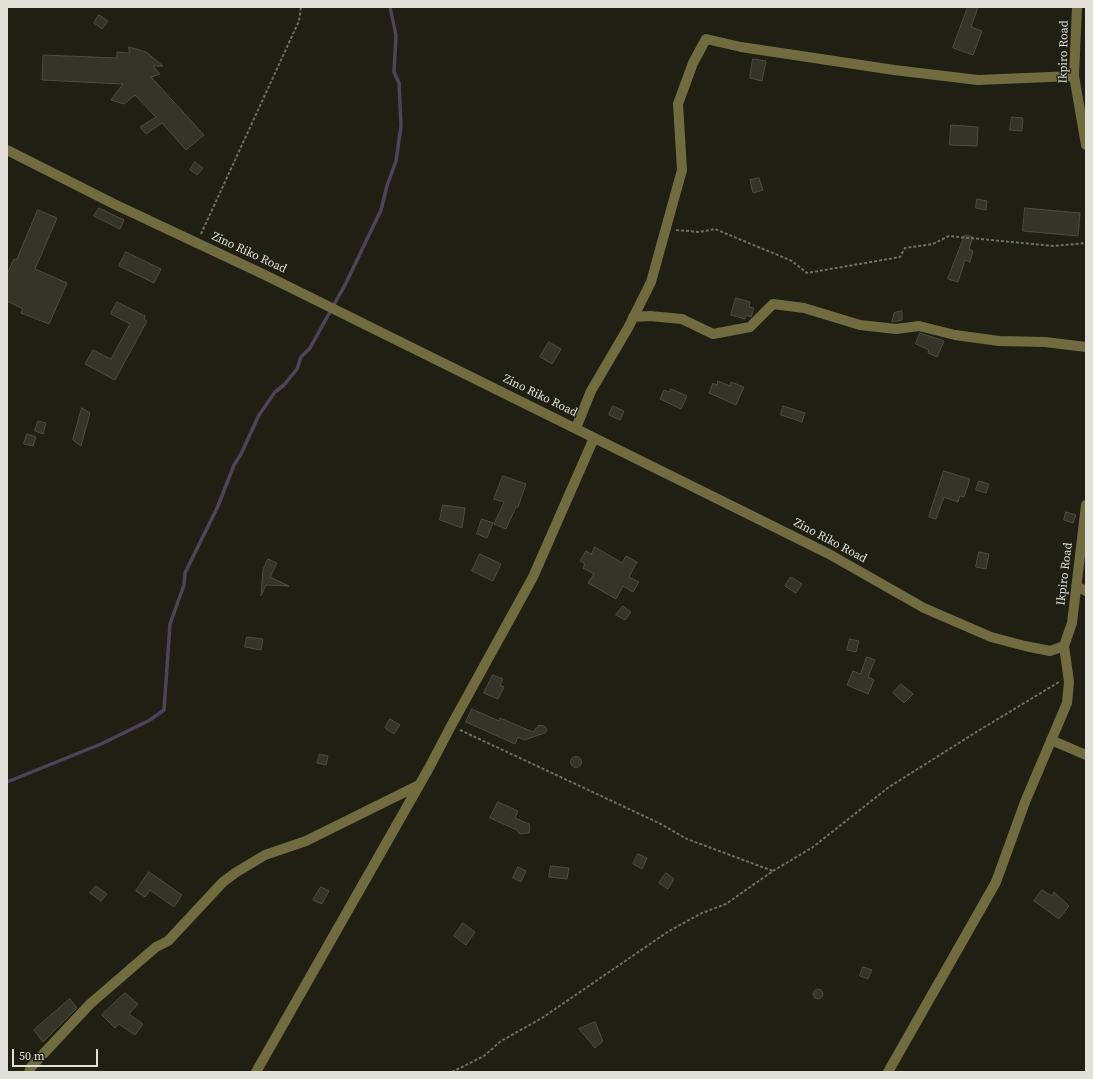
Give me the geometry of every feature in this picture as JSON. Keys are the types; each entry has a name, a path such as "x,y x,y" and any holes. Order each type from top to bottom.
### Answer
{"street":[{"name":"Ikpiro Road","path":"1077,7 1074,76 1086,145"},
{"path":"576,428 591,390 633,317 651,282 682,170 678,104 692,63 706,40 741,47 887,69 978,80 1074,76"},
{"name":"Zino Riko Road","path":"7,150 114,204 198,243 576,428 829,554 924,608 991,637 1050,651 1064,646"},
{"path":"633,317 650,316 682,320 713,334 750,327 773,304 804,308 860,326 896,329 919,326 955,335 992,340 1045,342 1086,347"},
{"path":"256,1072 419,785 533,577 594,438"},
{"name":"Ikpiro Road","path":"1064,646 1072,623 1086,505"},
{"path":"1076,586 1086,591"},
{"path":"888,1072 996,882 1025,802 1067,703 1069,682 1064,646"},
{"path":"1051,740 1086,755"},
{"path":"29,1072 31,1067 90,1004 156,947 168,941 223,882 235,873 265,855 306,841 419,785"}],"path":[{"path":"198,243 299,20 301,7"},
{"path":"667,227 682,231 700,232 715,229 792,262 807,273 900,257 905,248 933,244 949,236 1054,246 1086,242"},
{"path":"452,1072 484,1056 501,1041 542,1018 668,931 702,913 726,904 773,871 813,847 889,787 1057,682 1069,682"},
{"path":"451,726 661,824 687,839 773,871"}],"building":[{"path":"968,7 978,7 971,27 982,31 973,55 953,48"},
{"path":"99,15 108,21 102,29 94,23"},
{"path":"129,47 146,52 163,66 153,66 160,74 151,77 204,135 186,150 162,123 146,134 140,127 156,117 135,95 124,104 111,100 123,84 42,80 43,55 117,58 117,52 129,53"},
{"path":"753,59 766,61 762,81 750,78"},
{"path":"1012,117 1023,118 1022,131 1010,130"},
{"path":"951,125 978,127 977,146 950,145"},
{"path":"195,162 203,168 197,175 190,170"},
{"path":"759,178 763,190 753,193 750,180"},
{"path":"977,199 987,201 986,210 976,208"},
{"path":"99,208 124,220 120,229 94,216"},
{"path":"1025,208 1080,213 1078,236 1023,231"},
{"path":"38,210 57,218 35,269 67,283 49,324 21,313 23,309 7,301 7,274 14,259 16,260"},
{"path":"965,235 973,237 969,249 973,251 970,262 965,260 958,282 948,279"},
{"path":"126,252 161,269 154,283 119,266"},
{"path":"736,298 750,302 749,307 754,308 751,317 746,315 745,319 731,315"},
{"path":"117,302 145,316 144,319 147,321 115,380 85,364 93,350 111,359 130,324 111,314"},
{"path":"902,311 902,320 892,322 894,313"},
{"path":"920,333 944,341 937,357 928,353 929,350 916,344"},
{"path":"549,342 561,349 552,364 540,357"},
{"path":"718,381 730,386 731,382 744,387 736,405 709,393 713,383 717,385"},
{"path":"671,389 687,396 681,409 660,399 664,390 669,392"},
{"path":"613,406 624,411 620,420 609,415"},
{"path":"783,406 805,413 802,422 781,415"},
{"path":"82,408 90,413 81,446 73,440"},
{"path":"38,421 46,423 43,434 35,431"},
{"path":"27,434 36,437 33,446 24,444"},
{"path":"944,471 970,479 964,497 960,496 958,502 944,497 936,519 929,517"},
{"path":"503,476 526,484 518,507 516,507 506,529 494,524 504,502 494,499"},
{"path":"979,481 989,484 986,493 976,490"},
{"path":"443,505 465,508 462,528 440,520"},
{"path":"1066,512 1076,515 1073,523 1064,520"},
{"path":"482,519 493,523 487,538 477,534"},
{"path":"595,547 622,563 626,556 637,562 629,577 639,582 633,592 623,586 616,599 588,583 594,574 583,568 585,564 580,561 586,551 591,554"},
{"path":"979,552 989,554 986,569 976,567"},
{"path":"480,554 501,564 493,581 472,571"},
{"path":"268,559 277,563 270,577 289,586 266,585 261,596 263,570"},
{"path":"791,577 802,584 796,593 785,586"},
{"path":"623,606 631,612 625,620 616,615"},
{"path":"247,637 263,639 261,650 245,647"},
{"path":"850,639 859,641 856,652 847,650"},
{"path":"867,657 875,660 868,677 874,680 868,694 847,685 853,671 860,674"},
{"path":"493,675 503,679 500,685 504,687 498,699 484,693"},
{"path":"901,684 913,694 904,703 893,693"},
{"path":"472,709 499,721 500,718 533,732 539,725 544,726 547,729 545,733 524,740 518,737 515,744 466,722"},
{"path":"390,719 400,725 394,734 385,728"},
{"path":"320,754 328,756 326,765 317,763"},
{"path":"574,757 578,757 580,758 580,766 574,767 571,764 571,760"},
{"path":"498,802 518,811 515,818 529,824 529,833 520,834 517,830 490,818"},
{"path":"638,854 647,858 642,869 633,864"},
{"path":"551,866 569,868 567,879 549,877"},
{"path":"518,867 526,871 521,882 513,878"},
{"path":"149,872 182,895 174,907 150,890 145,897 136,891"},
{"path":"666,873 674,879 668,889 659,883"},
{"path":"96,886 107,894 101,901 90,893"},
{"path":"321,887 329,891 322,904 313,900"},
{"path":"1042,890 1052,896 1054,892 1069,906 1059,919 1034,901"},
{"path":"463,923 475,932 466,945 454,936"},
{"path":"863,967 872,970 868,979 860,976"},
{"path":"816,989 820,989 822,990 822,998 816,999 813,996 813,992"},
{"path":"125,993 138,1004 129,1014 143,1024 135,1035 119,1024 115,1028 102,1015"},
{"path":"70,999 77,1008 43,1042 34,1030"},
{"path":"595,1022 603,1041 595,1048 579,1029"}],"waterway":[{"path":"7,782 101,744 150,720 164,710 170,624 184,585 185,573 218,506 234,465 241,454 259,415 275,392 284,385 297,369 301,357 310,348 346,283 381,210 387,186 396,161 401,126 399,83 394,72 396,35 390,7"}]}
